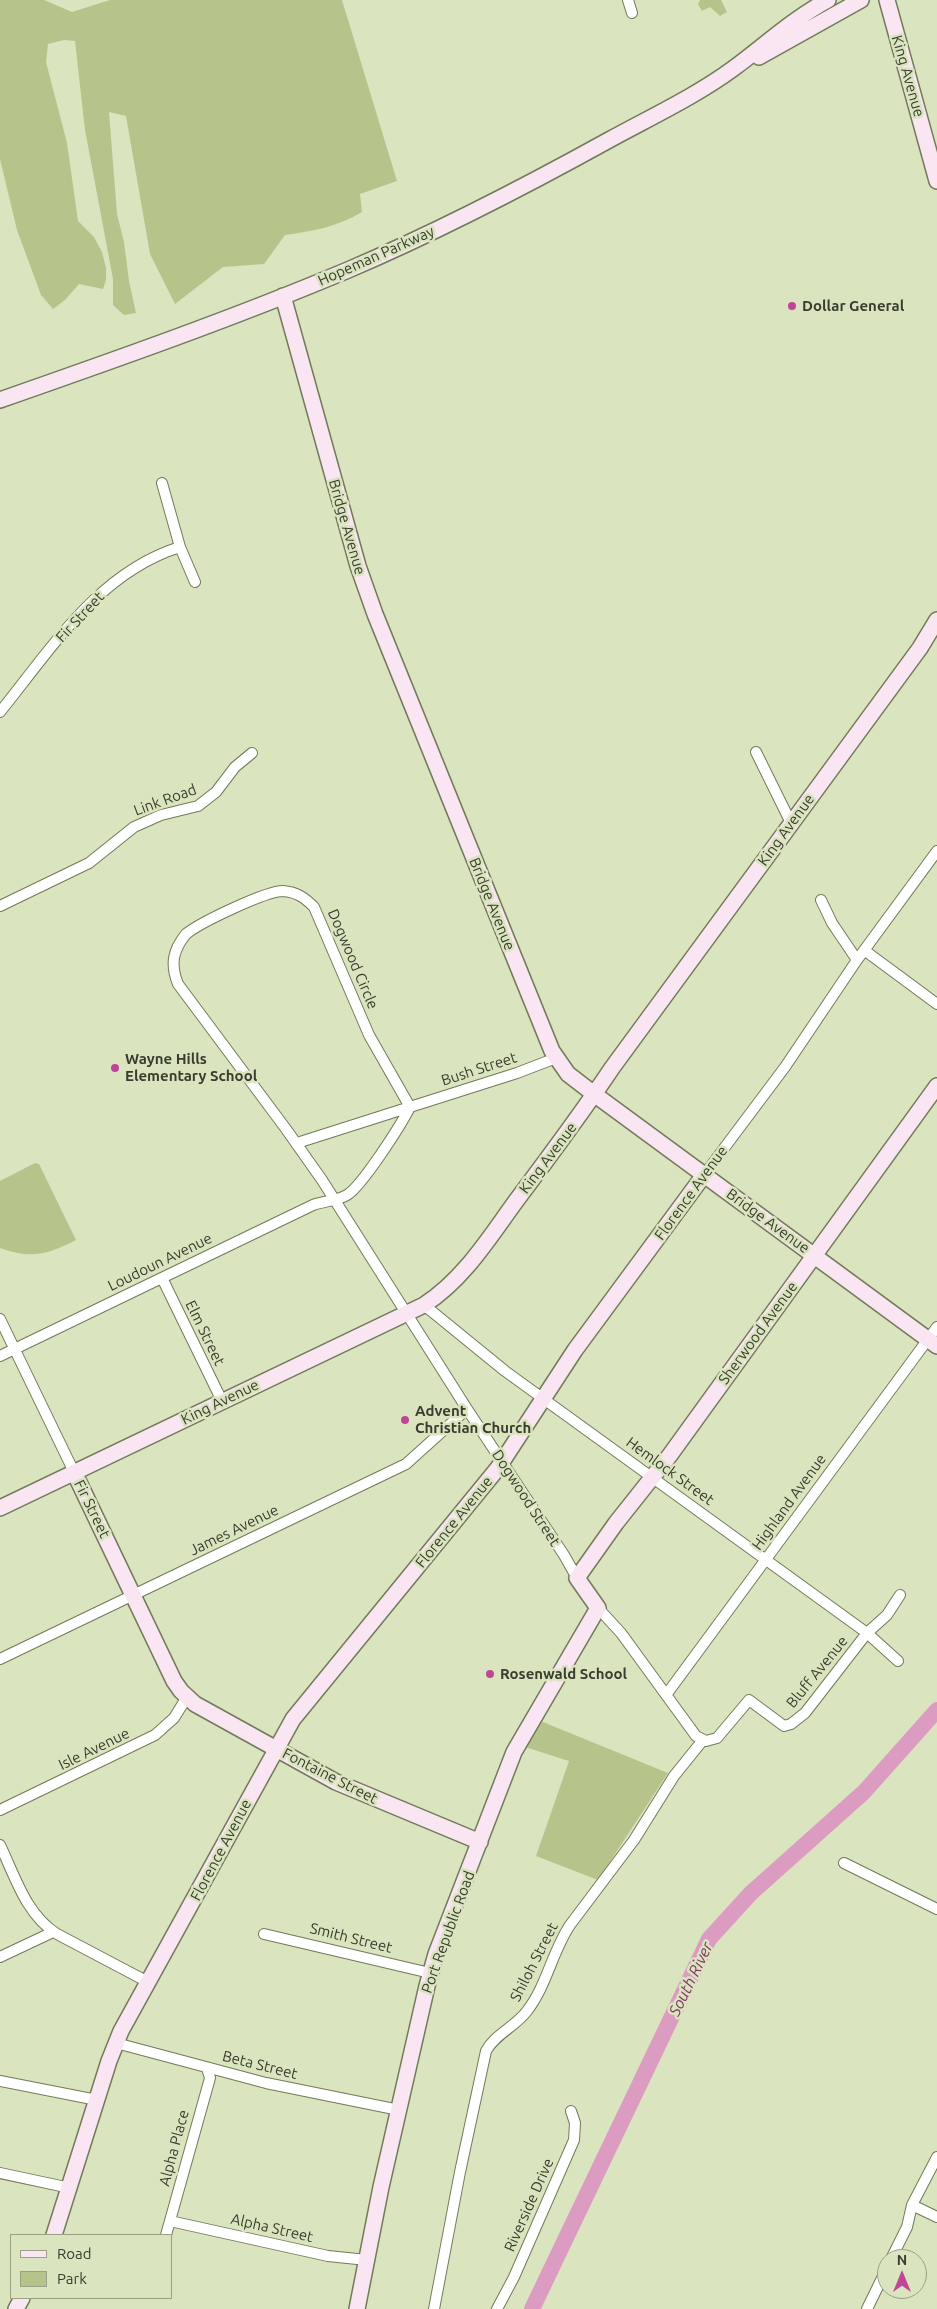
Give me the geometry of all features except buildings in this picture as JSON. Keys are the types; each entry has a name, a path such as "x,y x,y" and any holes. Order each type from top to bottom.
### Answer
{"street":[{"path":"628,0 632,13"},
{"name":"Hopeman Parkway","path":"732,69 783,29 828,0"},
{"name":"Hopeman Parkway","path":"0,400 199,330 348,270 483,207 611,139 732,69 766,53 861,0"},
{"name":"King Avenue","path":"887,0 937,181"},
{"name":"Bridge Avenue","path":"282,296 358,566 374,614 556,1058 568,1074 594,1094 814,1255 934,1337"},
{"path":"162,483 180,547 195,582"},
{"name":"Fir Street","path":"0,712 83,611 102,592 136,567 154,557 180,547"},
{"name":"King Avenue","path":"0,1508 408,1313 439,1295 459,1276 594,1094 920,648 937,620"},
{"path":"756,752 791,823"},
{"name":"Link Road","path":"0,906 88,863 134,826 161,815 198,806 216,792 235,767 252,753"},
{"name":"Florence Avenue","path":"54,2234 116,2043 275,1748 294,1719 482,1489 575,1350 785,1068 864,950 937,852"},
{"name":"Dogwood Circle","path":"297,1143 178,984 172,965 179,943 192,929 273,892 282,891 300,895 314,907 369,1035 410,1107"},
{"path":"821,900 832,923 857,960"},
{"path":"864,950 937,1004"},
{"name":"Bush Street","path":"297,1143 517,1073 556,1058"},
{"name":"Sherwood Avenue","path":"577,1578 937,1086"},
{"path":"334,1199 346,1196 356,1187 402,1123 410,1107"},
{"name":"Dogwood Street","path":"297,1143 577,1578 598,1608 621,1633 666,1695"},
{"name":"Loudoun Avenue","path":"0,1356 313,1205 334,1199"},
{"name":"Elm Street","path":"162,1278 222,1401"},
{"name":"Hemlock Street","path":"424,1305 505,1371 867,1633 898,1662"},
{"name":"Fir Street","path":"0,1319 174,1681 187,1697"},
{"name":"Highland Avenue","path":"666,1695 934,1337"},
{"name":"James Avenue","path":"0,1659 406,1464 467,1409"},
{"name":"Bluff Avenue","path":"703,1740 717,1738 749,1700 784,1726 792,1724 805,1713 867,1633 887,1615 900,1595"},
{"name":"Port Republic Road","path":"357,2309 430,1973 514,1752 598,1608"},
{"path":"666,1695 696,1736 703,1740"},
{"name":"Fontaine Street","path":"187,1697 217,1717 343,1785 480,1842"},
{"name":"Isle Avenue","path":"0,1810 155,1735 174,1718 187,1697"},
{"name":"Shiloh Street","path":"434,2309 460,2172 486,2051 495,2039 528,2010 545,1979 566,1932 634,1840 674,1776 703,1740"},
{"path":"0,1845 30,1907 41,1922 53,1932 148,1982"},
{"path":"844,1863 937,1909"},
{"path":"0,1958 53,1932"},
{"name":"Smith Street","path":"264,1934 430,1973"},
{"name":"Beta Street","path":"116,2043 207,2068 318,2094 399,2110"},
{"name":"Alpha Place","path":"166,2234 210,2078 207,2068"},
{"path":"0,2081 97,2100"},
{"name":"Riverside Drive","path":"497,2309 514,2277 574,2140 575,2123 571,2111"},
{"path":"896,2249 909,2222 912,2205 937,2158"},
{"path":"0,2173 70,2188"},
{"path":"912,2205 937,2217"},
{"name":"Alpha Street","path":"170,2222 328,2256 367,2260"},
{"path":"867,2309 877,2288"}],"green space":[{"path":"0,0 44,0 72,12 110,0 342,0 397,181 360,194 362,212 353,217 325,228 285,235 264,264 223,267 175,304 150,254 126,116 109,112 117,214 124,242 129,281 136,313 124,315 113,305 113,279 85,130 75,41 64,40 48,44 46,62 67,143 78,221 94,237 102,252 106,268 106,280 103,289 79,284 65,300 53,309 41,295 17,230 0,159"},
{"path":"700,0 721,0 727,12 720,16 710,7 702,11 698,4"},
{"path":"35,1163 39,1164 76,1240 47,1252 21,1254 0,1248 0,1181"},
{"path":"538,1720 668,1773 598,1880 536,1856 569,1761 525,1747"}],"waterway":[{"name":"South River","path":"532,2309 709,1939 751,1893 864,1792 937,1710"}],"place":[{"name":"Dollar General","path":"792,306"},
{"name":"Wayne Hills Elementary School","path":"115,1068"},
{"name":"Advent Christian Church","path":"405,1420"},
{"name":"Rosenwald School","path":"490,1674"}]}
